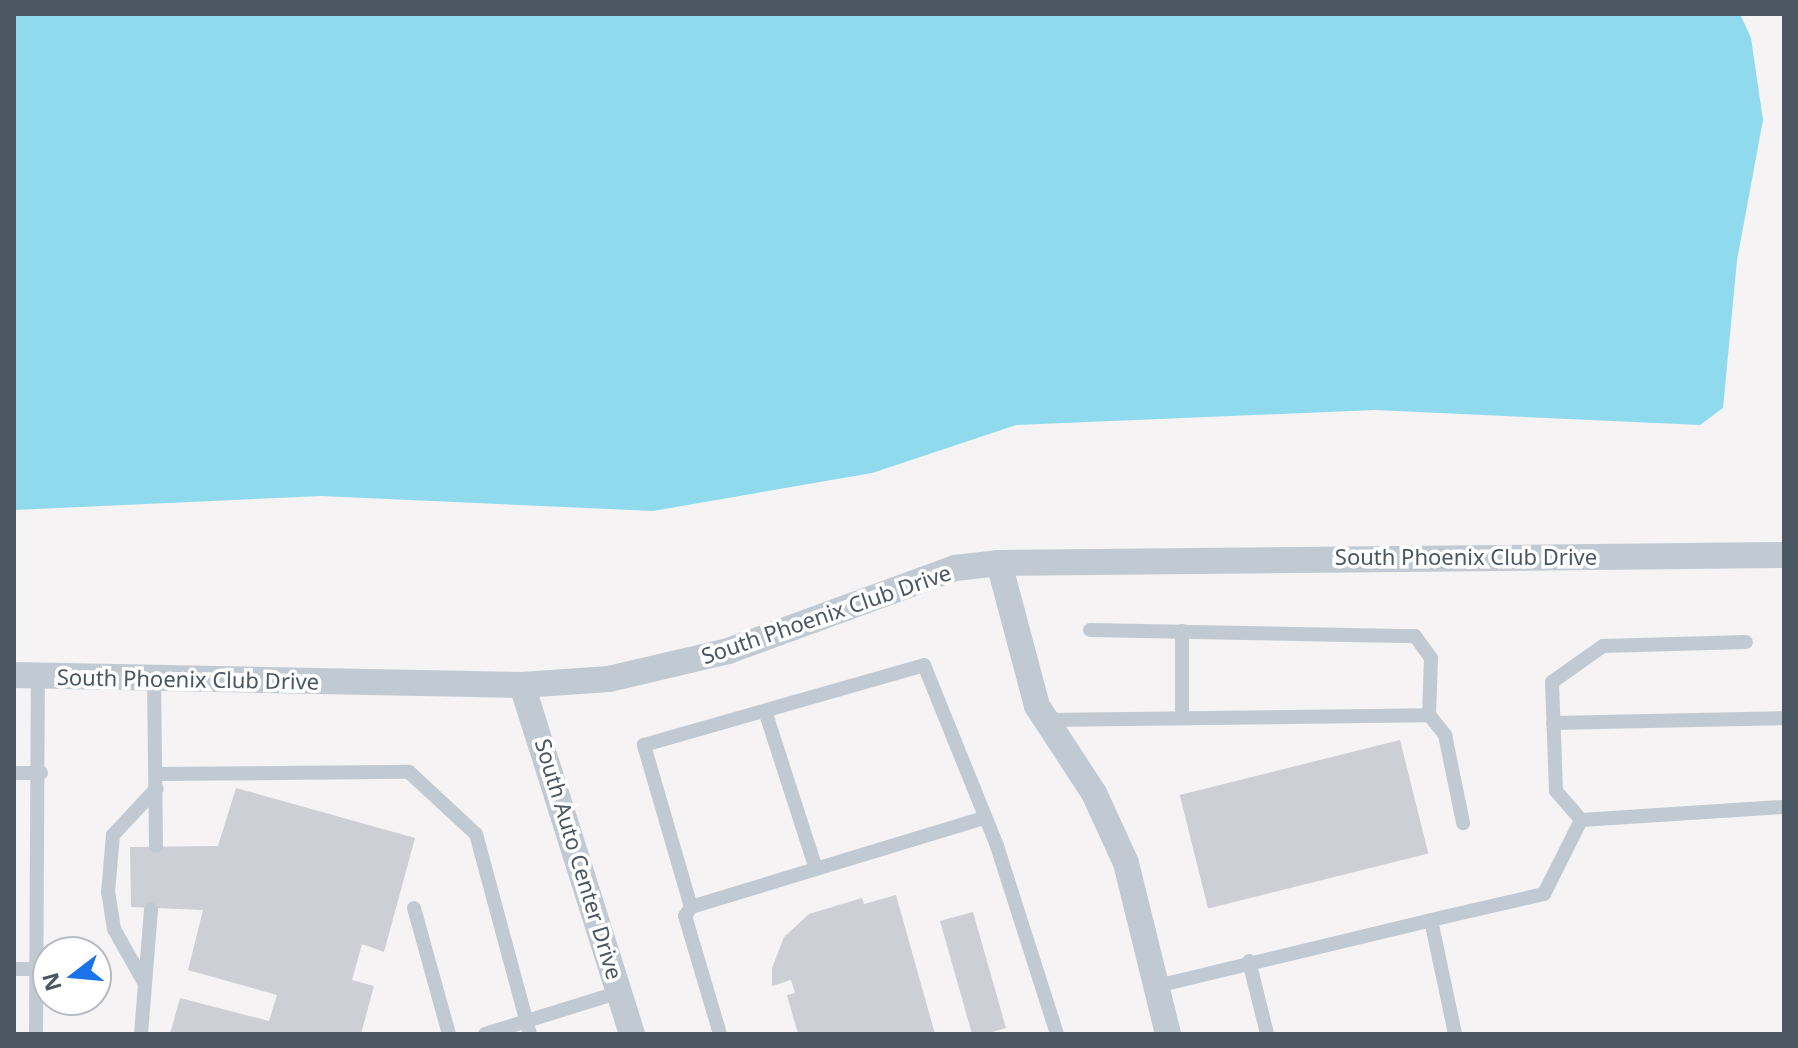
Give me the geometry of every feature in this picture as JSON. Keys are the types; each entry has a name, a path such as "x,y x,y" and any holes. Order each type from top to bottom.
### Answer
{"street":[{"name":"South Phoenix Club Drive","path":"26,676 522,685 609,679 728,651 901,585 955,568 999,563 1784,555"},
{"path":"999,563 1030,687 1044,720 1113,827 1157,986 1166,1033"},
{"name":"South Auto Center Drive","path":"522,685 632,1034"}],"lane":[{"path":"1090,630 1415,636 1431,658 1429,715 1445,735 1463,823"},
{"path":"1182,631 1182,718"},
{"path":"1581,820 1556,791 1552,682 1603,646 1746,642"},
{"path":"691,907 644,745 766,714 924,665 984,818 1057,1034"},
{"path":"26,676 41,773 38,936"},
{"path":"154,679 156,846"},
{"path":"766,714 815,866"},
{"path":"1044,720 1429,715"},
{"path":"1553,723 1784,718"},
{"path":"145,984 114,929 108,893 113,835 157,781 409,772 476,834 528,1029"},
{"path":"14,773 41,773"},
{"path":"1581,820 1784,807"},
{"path":"720,1034 685,916 691,907 815,866 984,818"},
{"path":"1157,986 1249,961 1544,894 1581,820"},
{"path":"414,908 449,1034"},
{"path":"141,1034 151,909"},
{"path":"1431,920 1455,1034"},
{"path":"1249,961 1267,1034"},
{"path":"485,1034 528,1029 620,992"}],"water":[{"path":"14,14 1740,14 1751,38 1763,120 1737,260 1723,408 1700,425 1375,410 1016,425 872,473 653,511 321,496 14,510"}],"building":[{"path":"1400,740 1428,854 1208,908 1180,795"},
{"path":"236,788 415,838 384,952 362,944 352,980 374,986 361,1034 170,1034 180,998 269,1021 277,995 188,970 203,910 131,907 130,847 218,846"},
{"path":"896,895 935,1034 798,1034 787,995 795,993 791,980 772,986 772,968 784,937 809,914 862,898 864,904"},
{"path":"973,912 1006,1028 985,1034 972,1034 940,921"}]}
